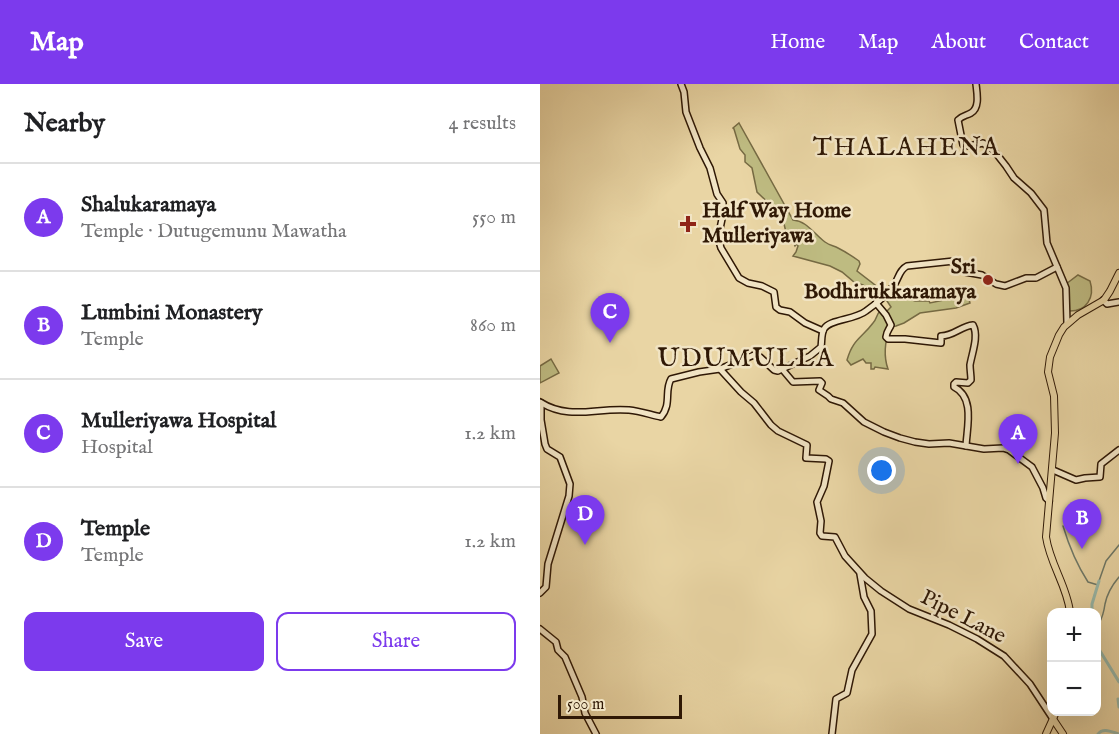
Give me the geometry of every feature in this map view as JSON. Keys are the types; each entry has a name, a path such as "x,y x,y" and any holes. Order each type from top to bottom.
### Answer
{"main road":[{"path":"1069,608 1064,586 1047,541 1055,423 1048,365 1067,319 1104,300 1119,273"},
{"path":"1055,716 1049,732 1061,734 1055,716"}],"street":[{"path":"681,84 686,112 710,168 717,194 723,203 718,238 727,260 739,278 774,292 776,307 780,310 790,312 805,323 823,331"},
{"path":"976,84 976,108 958,120 963,145 983,143 990,147 1014,178 1034,196 1044,210 1046,238 1066,288 1067,319"},
{"path":"540,593 546,587 548,564 569,496 570,484 560,457 547,449 545,444 540,402 565,412 629,410 663,416 668,402 668,383 671,379 720,369 754,355 778,371 810,356 822,346 825,327 830,323 861,315 894,285 903,268 954,261 965,272 982,275 996,284 1005,286 1036,278 1057,267"},
{"path":"1104,300 1107,304 1119,302"},
{"path":"876,303 891,325 886,333 888,339 941,343 941,336 948,336 973,325 975,330 970,366 971,380 968,383 956,382 954,384 954,387 960,389 968,404 966,446"},
{"name":"Pipe Lane","path":"720,369 754,403 771,425 778,431 807,445 806,458 829,461 824,486 817,502 822,536 835,537 845,556 871,583 895,601 963,632 1000,653 1047,705"},
{"path":"782,369 793,382 820,381 822,384 819,390 830,399 843,403 864,422 884,432 929,444 949,443 984,449 1003,448 1032,467 1049,501"},
{"path":"1053,470 1076,480 1100,477 1101,464 1119,450"},
{"path":"832,734 836,699 849,690 852,670 872,634 871,611 864,597 860,572"},
{"path":"540,629 556,642 558,650 565,657 582,697 585,713 596,734"}],"shaded area":[{"path":"739,123 793,220 802,223 825,242 859,261 857,271 875,285 871,291 830,266 793,256 797,244 795,246 791,236 787,236 780,214 757,192 752,168 745,162 745,155 740,149 733,128"},
{"path":"1078,275 1090,281 1090,298 1080,309 1068,311 1066,284"},
{"path":"888,294 930,303 968,295 970,303 956,308 920,313 904,323 890,327 885,348 888,369 875,367 871,369 871,363 866,363 863,359 851,365 847,360 855,343 874,322 880,311 887,311 891,307 885,298"},
{"path":"551,359 559,373 540,383 540,366"}],"waterway":[{"path":"1063,526 1084,576 1088,582 1098,585"},
{"path":"1099,581 1106,561 1119,545"},
{"path":"1101,619 1112,586 1119,577"},
{"path":"1092,608 1099,581"},
{"path":"1101,653 1119,682"},
{"path":"1118,699 1119,707"},
{"path":"1098,734 1105,730 1119,734"}],"place":[{"name":"Half Way Home Mulleriyawa","path":"688,224"},
{"name":"Sri Bodhirukkaramaya","path":"988,280"},
{"name":"Mulleriyawa Hospital","path":"610,343"},
{"name":"Shalukaramaya","path":"1018,464"},
{"name":"Temple","path":"585,545"},
{"name":"Lumbini Monastery","path":"1082,549"}],"district":[{"name":"THALAHENA","path":"907,147"},
{"name":"UDUMULLA","path":"746,358"}]}
